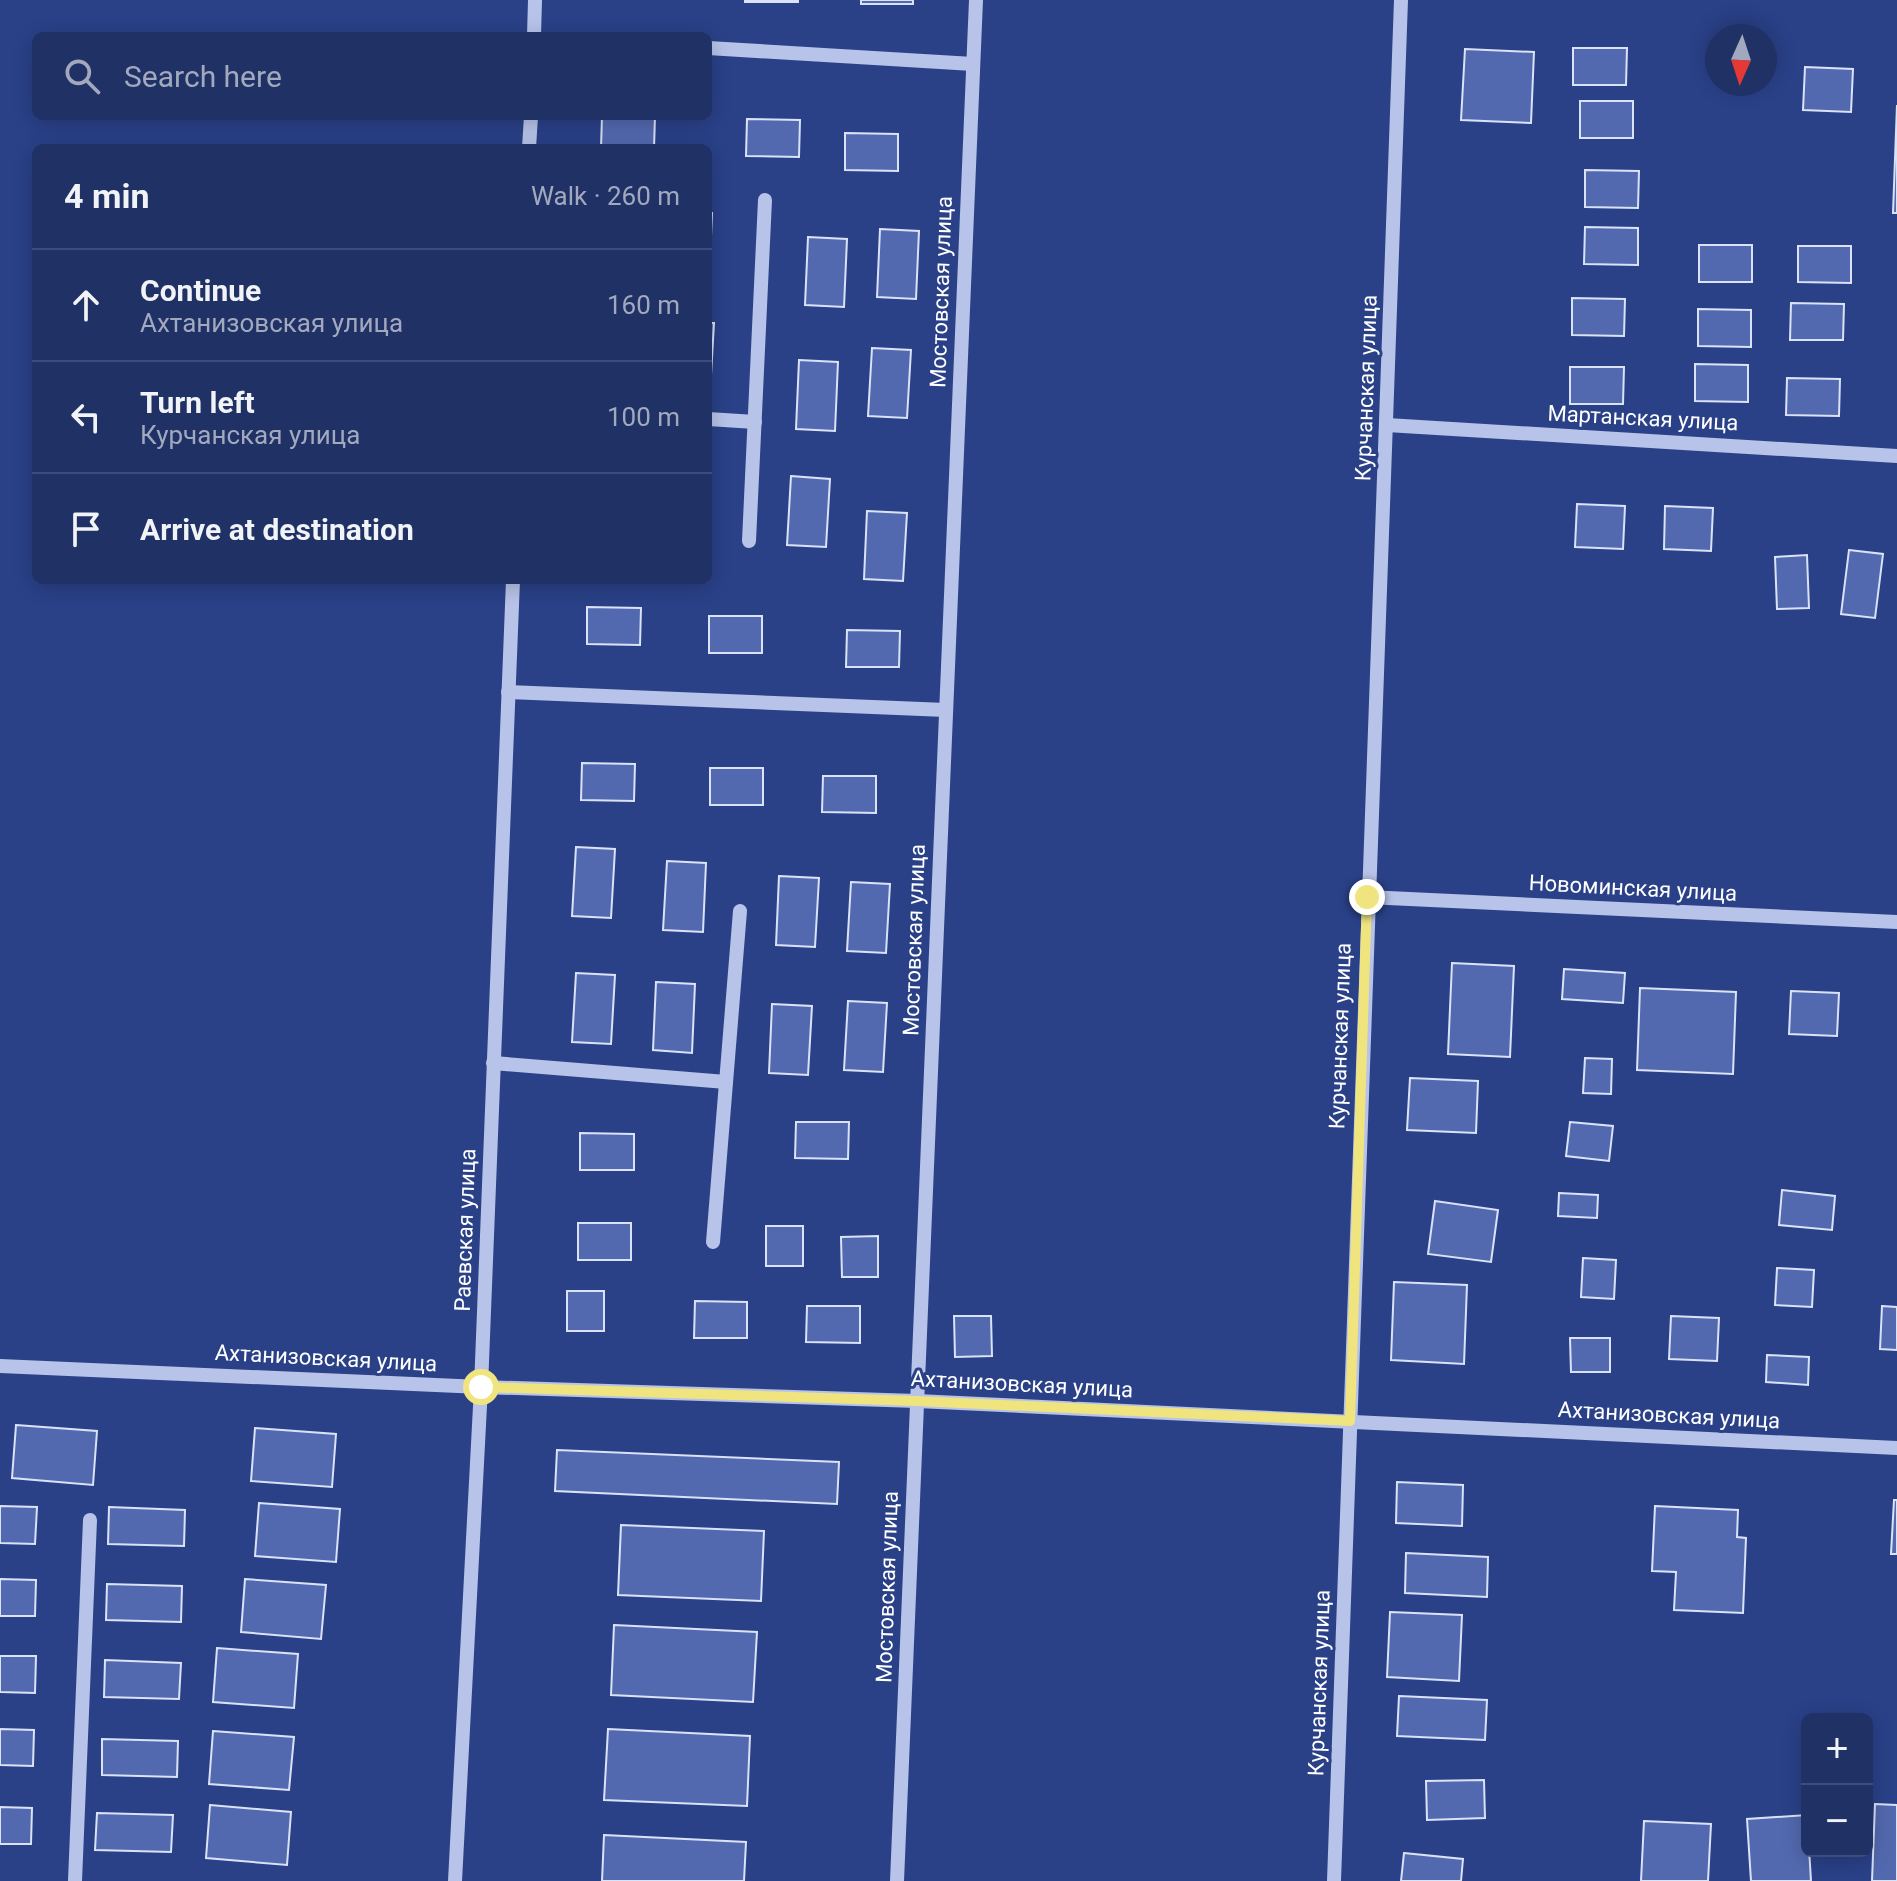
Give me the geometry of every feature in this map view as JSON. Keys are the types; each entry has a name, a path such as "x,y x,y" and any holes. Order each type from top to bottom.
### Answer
{"street":[{"path":"534,32 535,0"},
{"name":"Мостовская улица","path":"897,1881 976,0"},
{"name":"Курчанская улица","path":"1334,1881 1401,0"},
{"path":"712,48 973,64"},
{"path":"529,144 531,120"},
{"path":"749,541 765,200"},
{"path":"712,419 755,422"},
{"name":"Мартанская улица","path":"1387,425 1897,456"},
{"name":"Раевская улица","path":"455,1881 481,1387 513,584"},
{"path":"508,692 946,710"},
{"name":"Новоминская улица","path":"1367,897 1897,922"},
{"path":"713,1242 740,911"},
{"path":"493,1063 726,1082"},
{"name":"Ахтанизовская улица","path":"0,1366 481,1387 917,1401 1897,1448"},
{"path":"75,1881 90,1520"}],"building":[{"path":"798,0 798,2 745,2"},
{"path":"861,0 913,0 913,4 861,4"},
{"path":"1573,48 1627,48 1626,85 1573,85"},
{"path":"1465,49 1534,52 1531,123 1461,120"},
{"path":"1805,67 1853,69 1851,112 1803,110"},
{"path":"1580,101 1633,101 1633,138 1580,138"},
{"path":"1897,105 1897,213 1893,213"},
{"path":"747,119 800,120 799,157 746,156"},
{"path":"602,120 655,120 654,144 601,144"},
{"path":"845,133 898,134 898,171 845,170"},
{"path":"1585,170 1639,171 1638,208 1585,207"},
{"path":"1585,227 1638,228 1638,265 1584,264"},
{"path":"880,229 919,231 916,299 877,297"},
{"path":"808,237 847,239 844,307 805,305"},
{"path":"1699,245 1752,245 1752,282 1699,282"},
{"path":"1798,246 1851,246 1851,283 1798,282"},
{"path":"1572,298 1625,299 1624,336 1572,335"},
{"path":"1791,303 1844,304 1843,340 1790,340"},
{"path":"1698,309 1751,310 1751,347 1698,346"},
{"path":"872,348 911,350 907,418 868,416"},
{"path":"799,360 838,362 835,431 796,429"},
{"path":"1695,364 1748,365 1748,402 1695,401"},
{"path":"1570,367 1624,367 1623,404 1570,404"},
{"path":"1787,378 1840,379 1839,416 1786,415"},
{"path":"791,476 830,479 826,547 787,545"},
{"path":"1577,504 1625,506 1623,549 1575,547"},
{"path":"1665,506 1713,508 1711,551 1664,549"},
{"path":"867,511 907,513 903,581 864,579"},
{"path":"1849,550 1883,554 1875,618 1841,614"},
{"path":"1807,555 1809,608 1777,609 1775,557"},
{"path":"587,607 641,608 640,645 587,644"},
{"path":"709,616 762,616 762,653 709,653"},
{"path":"847,630 900,631 899,667 846,667"},
{"path":"582,763 635,764 634,801 581,800"},
{"path":"710,768 763,768 763,805 710,805"},
{"path":"823,776 876,776 876,813 822,812"},
{"path":"576,847 615,849 611,918 572,916"},
{"path":"667,861 706,863 703,932 663,930"},
{"path":"779,876 819,878 815,947 776,945"},
{"path":"851,882 890,884 886,953 847,951"},
{"path":"1452,963 1514,966 1510,1057 1448,1054"},
{"path":"1564,969 1625,973 1623,1003 1562,999"},
{"path":"576,973 615,975 611,1044 572,1042"},
{"path":"656,982 695,984 692,1053 653,1050"},
{"path":"1640,988 1736,992 1733,1074 1637,1070"},
{"path":"1791,991 1839,993 1837,1036 1789,1034"},
{"path":"848,1001 887,1003 883,1072 844,1070"},
{"path":"772,1004 812,1006 808,1075 769,1073"},
{"path":"1585,1058 1612,1059 1611,1094 1583,1093"},
{"path":"1410,1078 1478,1081 1476,1133 1407,1130"},
{"path":"796,1122 849,1122 848,1159 795,1158"},
{"path":"1570,1122 1613,1126 1609,1161 1566,1156"},
{"path":"580,1133 634,1134 634,1170 580,1170"},
{"path":"1782,1190 1835,1196 1832,1230 1779,1225"},
{"path":"1559,1193 1598,1195 1597,1218 1558,1216"},
{"path":"1435,1201 1498,1210 1491,1262 1428,1254"},
{"path":"578,1223 631,1223 631,1260 578,1260"},
{"path":"766,1226 803,1226 803,1266 766,1266"},
{"path":"878,1236 878,1277 842,1277 841,1237"},
{"path":"1583,1258 1616,1260 1614,1299 1581,1297"},
{"path":"1777,1268 1814,1270 1812,1307 1775,1305"},
{"path":"1394,1282 1467,1285 1464,1364 1391,1360"},
{"path":"567,1291 604,1291 604,1331 567,1331"},
{"path":"695,1301 747,1302 747,1338 694,1338"},
{"path":"807,1306 860,1306 860,1343 806,1342"},
{"path":"1882,1306 1897,1307 1897,1350 1880,1349"},
{"path":"954,1316 991,1316 992,1356 955,1357"},
{"path":"1671,1316 1719,1318 1717,1361 1669,1359"},
{"path":"1570,1338 1610,1338 1610,1372 1571,1372"},
{"path":"1767,1355 1809,1357 1808,1385 1766,1382"},
{"path":"16,1425 97,1431 93,1485 12,1478"},
{"path":"255,1428 336,1434 332,1487 251,1481"},
{"path":"557,1450 839,1462 837,1504 555,1491"},
{"path":"1397,1482 1463,1485 1462,1526 1396,1523"},
{"path":"1894,1500 1897,1500 1897,1554 1891,1554"},
{"path":"259,1503 340,1509 336,1562 255,1556"},
{"path":"0,1506 37,1507 35,1544 0,1543"},
{"path":"1655,1506 1738,1510 1737,1537 1746,1538 1743,1613 1674,1610 1676,1572 1652,1571"},
{"path":"109,1507 185,1510 184,1546 108,1544"},
{"path":"621,1525 764,1531 761,1601 618,1595"},
{"path":"1406,1553 1488,1557 1487,1597 1405,1593"},
{"path":"0,1579 36,1580 35,1616 0,1616"},
{"path":"245,1579 326,1585 321,1639 241,1632"},
{"path":"107,1584 182,1586 181,1622 106,1620"},
{"path":"1390,1612 1462,1615 1459,1681 1387,1677"},
{"path":"614,1625 757,1632 753,1702 611,1695"},
{"path":"217,1648 298,1654 294,1708 213,1702"},
{"path":"0,1656 36,1656 35,1693 0,1692"},
{"path":"105,1660 181,1663 179,1699 104,1697"},
{"path":"1399,1696 1487,1700 1485,1740 1397,1736"},
{"path":"0,1729 34,1730 33,1766 0,1765"},
{"path":"608,1729 750,1736 747,1806 604,1800"},
{"path":"213,1731 294,1737 289,1790 209,1784"},
{"path":"102,1739 178,1741 177,1777 102,1775"},
{"path":"1484,1780 1485,1818 1427,1820 1426,1781"},
{"path":"1875,1804 1897,1805 1897,1881 1872,1881"},
{"path":"210,1805 291,1812 287,1865 206,1858"},
{"path":"0,1807 32,1808 31,1844 0,1844"},
{"path":"97,1813 173,1815 171,1852 95,1850"},
{"path":"1801,1815 1801,1857 1810,1857 1811,1881 1751,1881 1747,1819"},
{"path":"1644,1821 1711,1824 1708,1881 1641,1881"},
{"path":"604,1835 746,1842 744,1881 602,1881"},
{"path":"1404,1853 1463,1859 1461,1881 1401,1881"}],"route":[{"path":"481,1387 917,1401 1350,1421 1367,897"}]}
